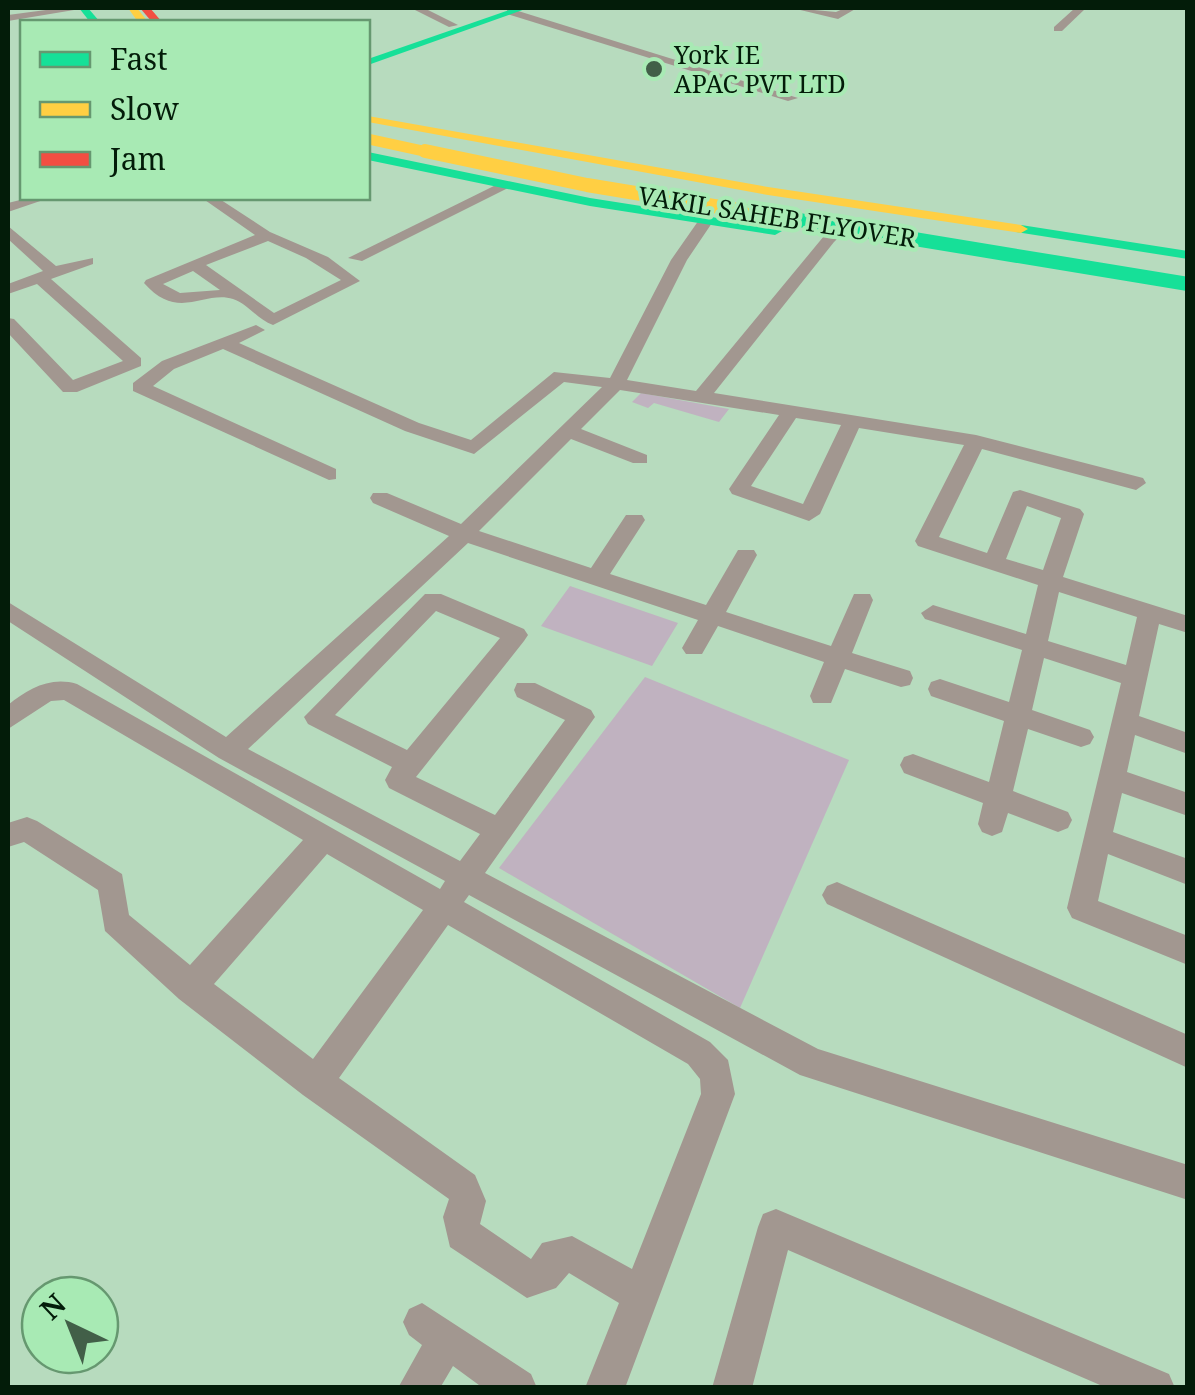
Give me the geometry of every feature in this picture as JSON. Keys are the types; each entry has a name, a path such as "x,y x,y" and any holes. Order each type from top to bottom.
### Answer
{"main road":[{"path":"370,57 504,9"},
{"path":"370,57 504,9"},
{"path":"370,123 768,191 1188,255"},
{"name":"VAKIL SAHEB FLYOVER","path":"370,123 782,204 1188,268"},
{"name":"VAKIL SAHEB FLYOVER","path":"370,139 587,185 1188,284"},
{"path":"370,156 579,199 1188,296"},
{"path":"579,199 613,162"}],"street":[{"path":"12,14 82,8"},
{"path":"416,8 453,25"},
{"path":"798,8 838,16 852,8"},
{"path":"1058,29 1081,8"},
{"path":"504,9 792,98"},
{"path":"356,258 507,185"},
{"path":"8,208 35,200"},
{"path":"194,264 273,320 352,281 330,262 268,236 212,200"},
{"path":"228,750 464,534 616,384 679,260 706,220"},
{"path":"235,293 178,298 164,296 152,283 268,236"},
{"path":"8,324 70,388 135,362 11,238"},
{"path":"701,397 829,239"},
{"path":"8,290 87,261"},
{"path":"256,330 168,365 140,387 329,474"},
{"path":"222,342 412,426 474,448 560,376 976,442 1136,483"},
{"path":"790,413 739,488 808,514 853,421"},
{"path":"568,432 640,460"},
{"path":"976,442 926,541 1188,624"},
{"path":"994,562 1020,497 1074,514 1051,580 995,811"},
{"path":"380,498 464,534 901,678"},
{"path":"596,577 634,520"},
{"path":"694,648 746,555"},
{"path":"410,764 317,716 433,600 516,635 398,780 497,830"},
{"path":"822,696 862,600"},
{"path":"8,610 228,750 812,1063 1188,1184"},
{"path":"1150,612 1082,908 1188,951"},
{"path":"933,614 1124,674"},
{"path":"8,719 40,694 53,689 68,691 699,1054 716,1072 718,1094 605,1388"},
{"path":"940,689 1080,737"},
{"path":"315,1083 582,717 526,690"},
{"path":"1125,721 1188,744"},
{"path":"913,766 995,811 1058,820"},
{"path":"1112,778 1188,805"},
{"path":"8,835 27,829 112,883 114,921 190,988 463,1188 468,1202 462,1217 464,1234 527,1279 542,1275 555,1256 572,1254 641,1295"},
{"path":"190,988 322,838"},
{"path":"1098,838 1188,872"},
{"path":"838,895 1188,1052"},
{"path":"732,1388 776,1227 1155,1388"},
{"path":"418,1388 434,1331 517,1388"}],"shaded area":[{"path":"641,393 729,409 719,422 654,403 648,408 632,402"},
{"path":"570,586 678,623 652,666 541,626"},
{"path":"645,677 849,760 740,1008 499,868"}],"traffic: fast":[{"path":"83,8 93,20"},
{"path":"370,61 523,8"},
{"path":"370,156 590,202 775,231"},
{"path":"744,211 1188,284"},
{"path":"1021,229 1188,255"}],"traffic: slow":[{"path":"133,8 142,20"},
{"path":"370,119 768,191 1021,229"},
{"path":"370,139 587,185 744,211"}],"traffic: jam":[{"path":"145,8 155,20"}],"place":[{"name":"York IE APAC PVT LTD","path":"654,69"}]}
